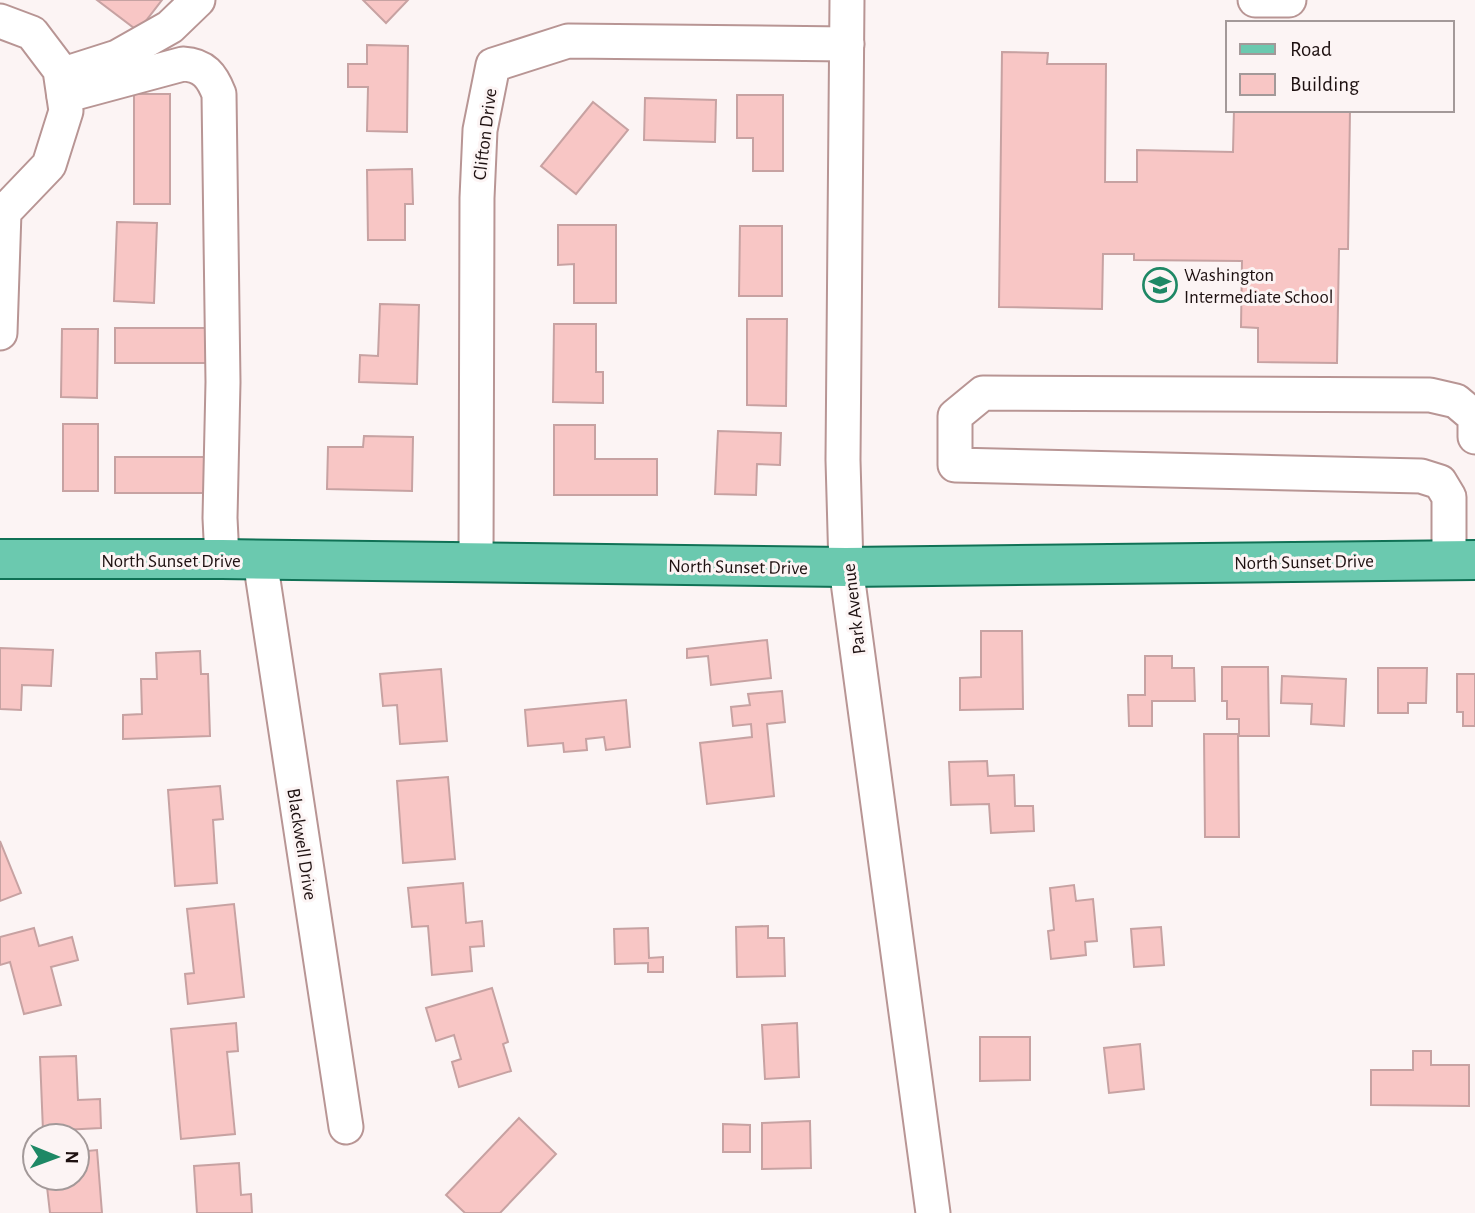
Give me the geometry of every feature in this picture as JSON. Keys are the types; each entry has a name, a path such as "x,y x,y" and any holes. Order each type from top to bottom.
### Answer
{"main road":[{"name":"North Sunset Drive","path":"0,559 846,567 1462,559"}],"street":[{"path":"62,85 170,27 198,0"},
{"name":"Park Avenue","path":"846,0 843,460 846,567 933,1213"},
{"path":"1255,0 1289,0"},
{"path":"0,21 32,33 60,69 66,111 49,165 5,212 0,333"},
{"name":"Clifton Drive","path":"476,562 477,198 480,130 493,65 568,41 847,44"},
{"path":"62,85 183,64 203,68 215,83 219,94 223,382 222,559"},
{"path":"1462,559 1449,497 1440,482 1421,476 955,465 956,416 983,393 1430,395 1456,401 1475,417 1475,437"},
{"name":"Blackwell Drive","path":"260,560 346,1127"}],"building":[{"path":"97,0 162,0 138,31"},
{"path":"363,0 408,0 386,23"},
{"path":"367,45 408,46 407,132 367,131 368,87 348,87 348,64 367,64"},
{"path":"1002,52 1048,53 1047,64 1106,64 1105,182 1137,182 1137,150 1233,152 1234,112 1350,112 1348,249 1339,249 1337,363 1258,362 1258,328 1241,327 1242,261 1134,260 1134,254 1103,254 1102,309 999,307"},
{"path":"134,94 170,94 170,204 134,204"},
{"path":"737,95 783,95 783,171 753,171 753,138 737,138"},
{"path":"645,98 716,100 715,142 644,140"},
{"path":"593,102 628,130 576,194 541,166"},
{"path":"412,169 413,204 405,204 405,240 368,240 367,170"},
{"path":"117,222 157,223 154,303 114,301"},
{"path":"558,225 616,225 616,303 574,303 574,264 558,265"},
{"path":"740,226 782,226 782,296 739,296"},
{"path":"380,304 419,305 417,384 359,382 360,355 378,356"},
{"path":"747,319 787,319 786,406 747,405"},
{"path":"554,324 596,324 596,372 603,372 603,403 553,402"},
{"path":"115,328 213,328 214,363 115,363"},
{"path":"62,329 98,329 97,398 61,397"},
{"path":"63,424 98,424 98,491 63,491"},
{"path":"554,425 595,425 595,459 657,459 657,495 554,495"},
{"path":"718,431 781,433 780,465 757,464 756,495 715,494"},
{"path":"364,436 413,437 412,491 327,489 328,447 363,447"},
{"path":"115,457 212,457 213,493 115,493"},
{"path":"981,631 1022,631 1023,709 960,710 960,678 981,677"},
{"path":"767,640 771,678 711,685 708,656 687,658 687,649"},
{"path":"0,648 53,650 51,686 22,685 21,710 0,709"},
{"path":"200,651 201,674 208,674 210,736 123,739 123,715 142,714 141,679 157,679 156,653"},
{"path":"1145,656 1172,656 1172,668 1194,668 1195,701 1152,701 1152,726 1129,726 1128,695 1145,695"},
{"path":"1222,667 1268,667 1269,736 1239,736 1239,719 1227,719 1227,701 1222,701"},
{"path":"1378,668 1427,668 1426,703 1408,703 1408,713 1378,713"},
{"path":"441,669 447,741 400,744 397,705 383,706 380,674"},
{"path":"1457,674 1475,674 1475,726 1463,726 1463,712 1457,712"},
{"path":"1282,676 1346,679 1344,726 1311,724 1312,704 1281,703"},
{"path":"782,691 785,722 767,724 774,796 707,804 700,743 752,737 751,724 733,726 731,707 750,705 748,694"},
{"path":"626,700 630,747 606,750 604,737 586,739 587,750 564,752 563,743 528,746 525,710"},
{"path":"1204,734 1238,734 1239,837 1205,837"},
{"path":"987,761 988,776 1014,775 1015,806 1033,806 1034,831 991,833 989,804 951,805 949,762"},
{"path":"448,777 455,859 403,863 397,781"},
{"path":"220,786 223,819 213,820 217,883 175,886 168,790"},
{"path":"0,841 21,893 0,901"},
{"path":"463,883 466,923 482,921 484,946 470,947 472,971 432,975 428,926 412,927 408,888"},
{"path":"1074,885 1076,901 1093,899 1097,941 1085,942 1086,955 1051,959 1048,931 1054,930 1050,888"},
{"path":"234,904 244,997 188,1004 185,974 194,973 187,909"},
{"path":"768,926 768,938 784,938 785,976 737,977 736,927"},
{"path":"1161,927 1164,965 1134,967 1131,929"},
{"path":"34,928 39,946 72,937 78,960 51,967 61,1005 24,1014 10,962 0,965 0,937"},
{"path":"648,928 649,958 663,957 663,972 648,972 648,963 615,964 614,929"},
{"path":"492,988 508,1042 503,1044 511,1071 459,1087 452,1062 461,1059 454,1035 436,1041 426,1008"},
{"path":"236,1023 238,1051 227,1052 235,1134 181,1139 171,1029"},
{"path":"797,1023 799,1077 765,1079 762,1025"},
{"path":"980,1037 1030,1037 1030,1080 980,1081"},
{"path":"1140,1044 1144,1089 1109,1093 1104,1048"},
{"path":"1413,1051 1431,1051 1431,1065 1469,1065 1469,1106 1371,1105 1371,1070 1413,1070"},
{"path":"76,1056 78,1100 100,1099 101,1128 91,1129 91,1122 43,1122 40,1057"},
{"path":"519,1118 556,1154 500,1213 465,1213 446,1195"},
{"path":"810,1121 811,1168 762,1169 762,1123"},
{"path":"723,1124 750,1125 750,1152 723,1152"},
{"path":"97,1150 102,1213 50,1213 48,1192 91,1192 91,1151"},
{"path":"239,1163 241,1195 251,1194 252,1213 197,1213 194,1166"}],"place":[{"name":"Washington Intermediate School","path":"1160,285"}]}
